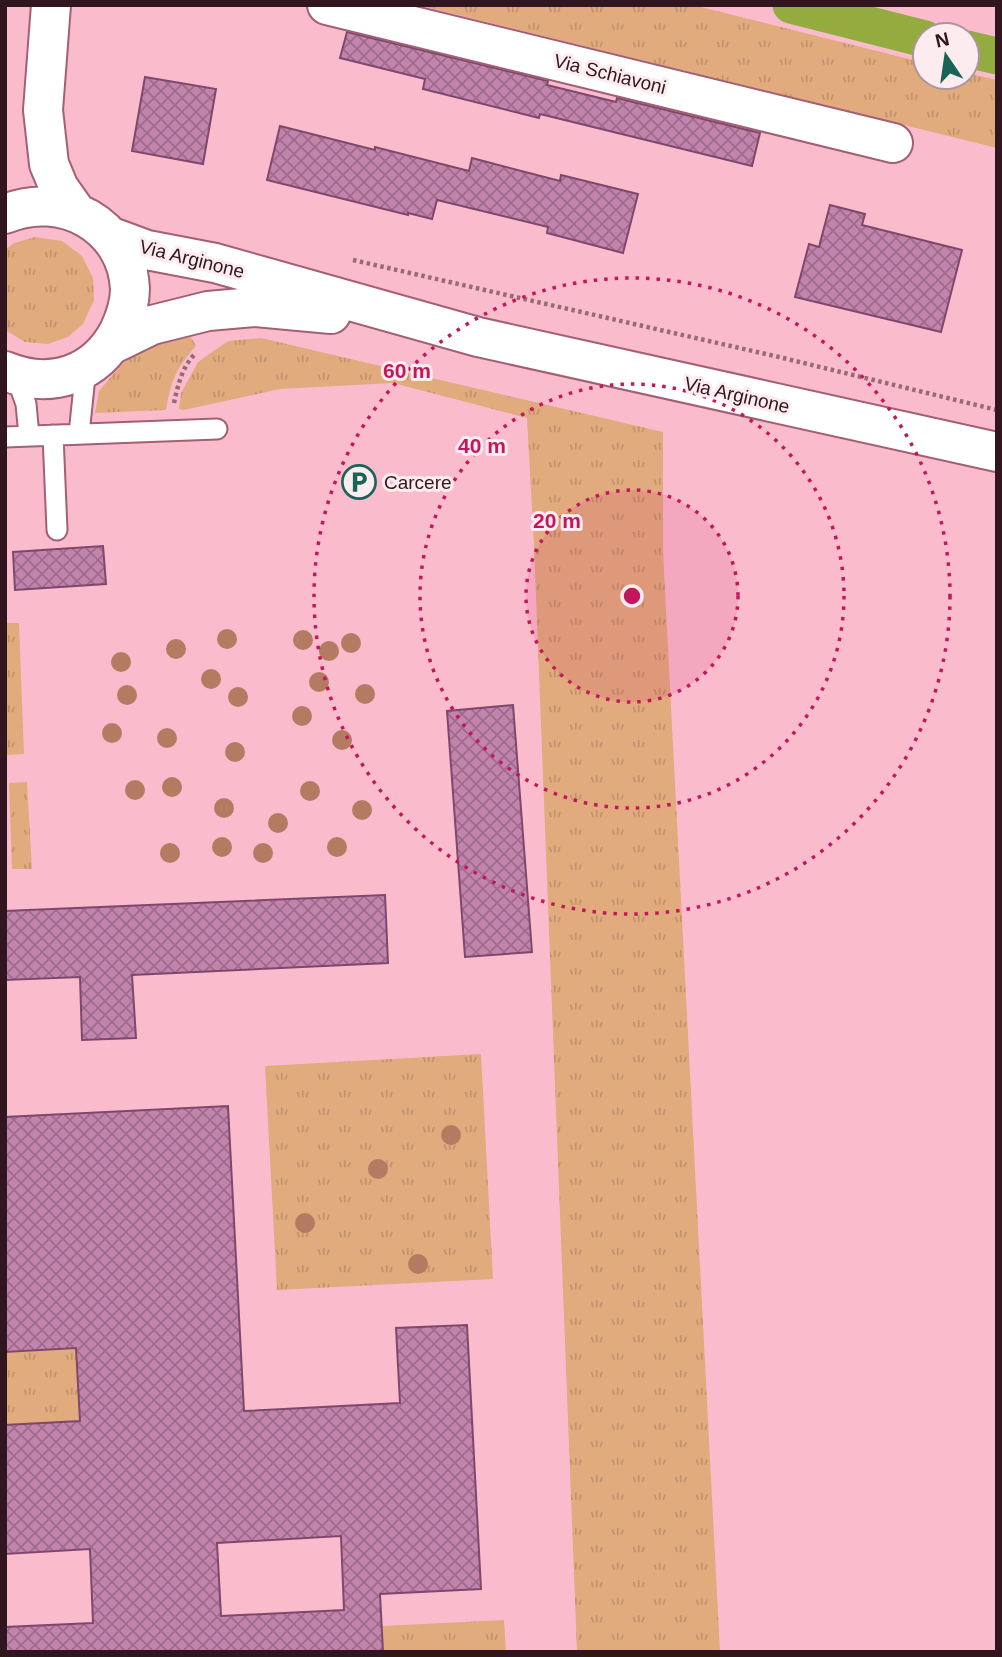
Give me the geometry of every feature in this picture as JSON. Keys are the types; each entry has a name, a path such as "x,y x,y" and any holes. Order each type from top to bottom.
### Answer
{"main road":[{"path":"51,5 43,110 49,164 59,188 76,212"},
{"name":"Via Schiavoni","path":"327,5 893,143"},
{"path":"5,206 20,180 43,110"},
{"name":"Via Arginone","path":"5,214 19,208 53,206 76,212 93,221 109,236 120,254 130,290 124,321 99,356"},
{"name":"Via Arginone","path":"109,236 147,250 215,263 478,337 997,452"},
{"name":"Via Arginone","path":"11,374 36,380 53,379 71,374 152,325 200,312 254,307 313,311 478,337"}],"lane":[{"path":"79,434 99,356"},
{"path":"11,374 26,404 29,436"},
{"path":"5,437 217,429"},
{"path":"54,435 57,530"}],"path":[{"path":"348,259 766,354 997,410"}],"green space":[{"path":"418,5 693,5 911,60 911,91 981,91 981,76 997,80 997,148"},
{"path":"35,237 62,241 82,256 93,278 94,300 83,324 68,337 48,344 25,342 5,330 5,250 14,243"},
{"path":"186,329 196,346 175,375 166,410 95,413 99,391 122,364 152,342"},
{"path":"261,338 663,432 663,552 720,1652 577,1652 527,418 393,383 280,389 179,409 181,393 198,362 228,341"},
{"path":"5,623 19,623 24,754 7,755"},
{"path":"27,782 32,869 12,869 9,783"},
{"path":"481,1054 493,1279 277,1290 265,1066"},
{"path":"76,1348 80,1421 5,1425 5,1352"},
{"path":"504,1620 506,1652 383,1652 382,1626"}],"building":[{"path":"347,32 548,81 547,85 616,102 617,98 760,133 752,166 540,114 539,118 423,89 425,79 340,58"},
{"path":"145,77 216,89 203,164 132,151"},
{"path":"280,126 469,171 472,158 560,181 561,175 638,194 623,253 547,233 548,227 437,200 432,219 267,180"},
{"path":"830,205 865,214 862,225 962,250 941,332 795,297 809,244 819,247"},
{"path":"103,546 106,584 15,590 13,552"},
{"path":"513,705 532,952 465,957 447,711"},
{"path":"385,895 388,963 132,975 136,1038 82,1040 80,977 5,980 5,911"},
{"path":"228,1106 244,1411 400,1403 396,1328 467,1325 481,1589 380,1594 383,1652 5,1652 5,1627 93,1623 90,1549 5,1554 5,1425 80,1421 76,1348 5,1352 5,1117","holes":["341,1536 344,1610 221,1616 217,1543"]}],"waterway":[{"path":"791,5 911,35"},
{"path":"981,52 997,56"}],"place":[{"name":"Carcere","path":"359,482"}]}
